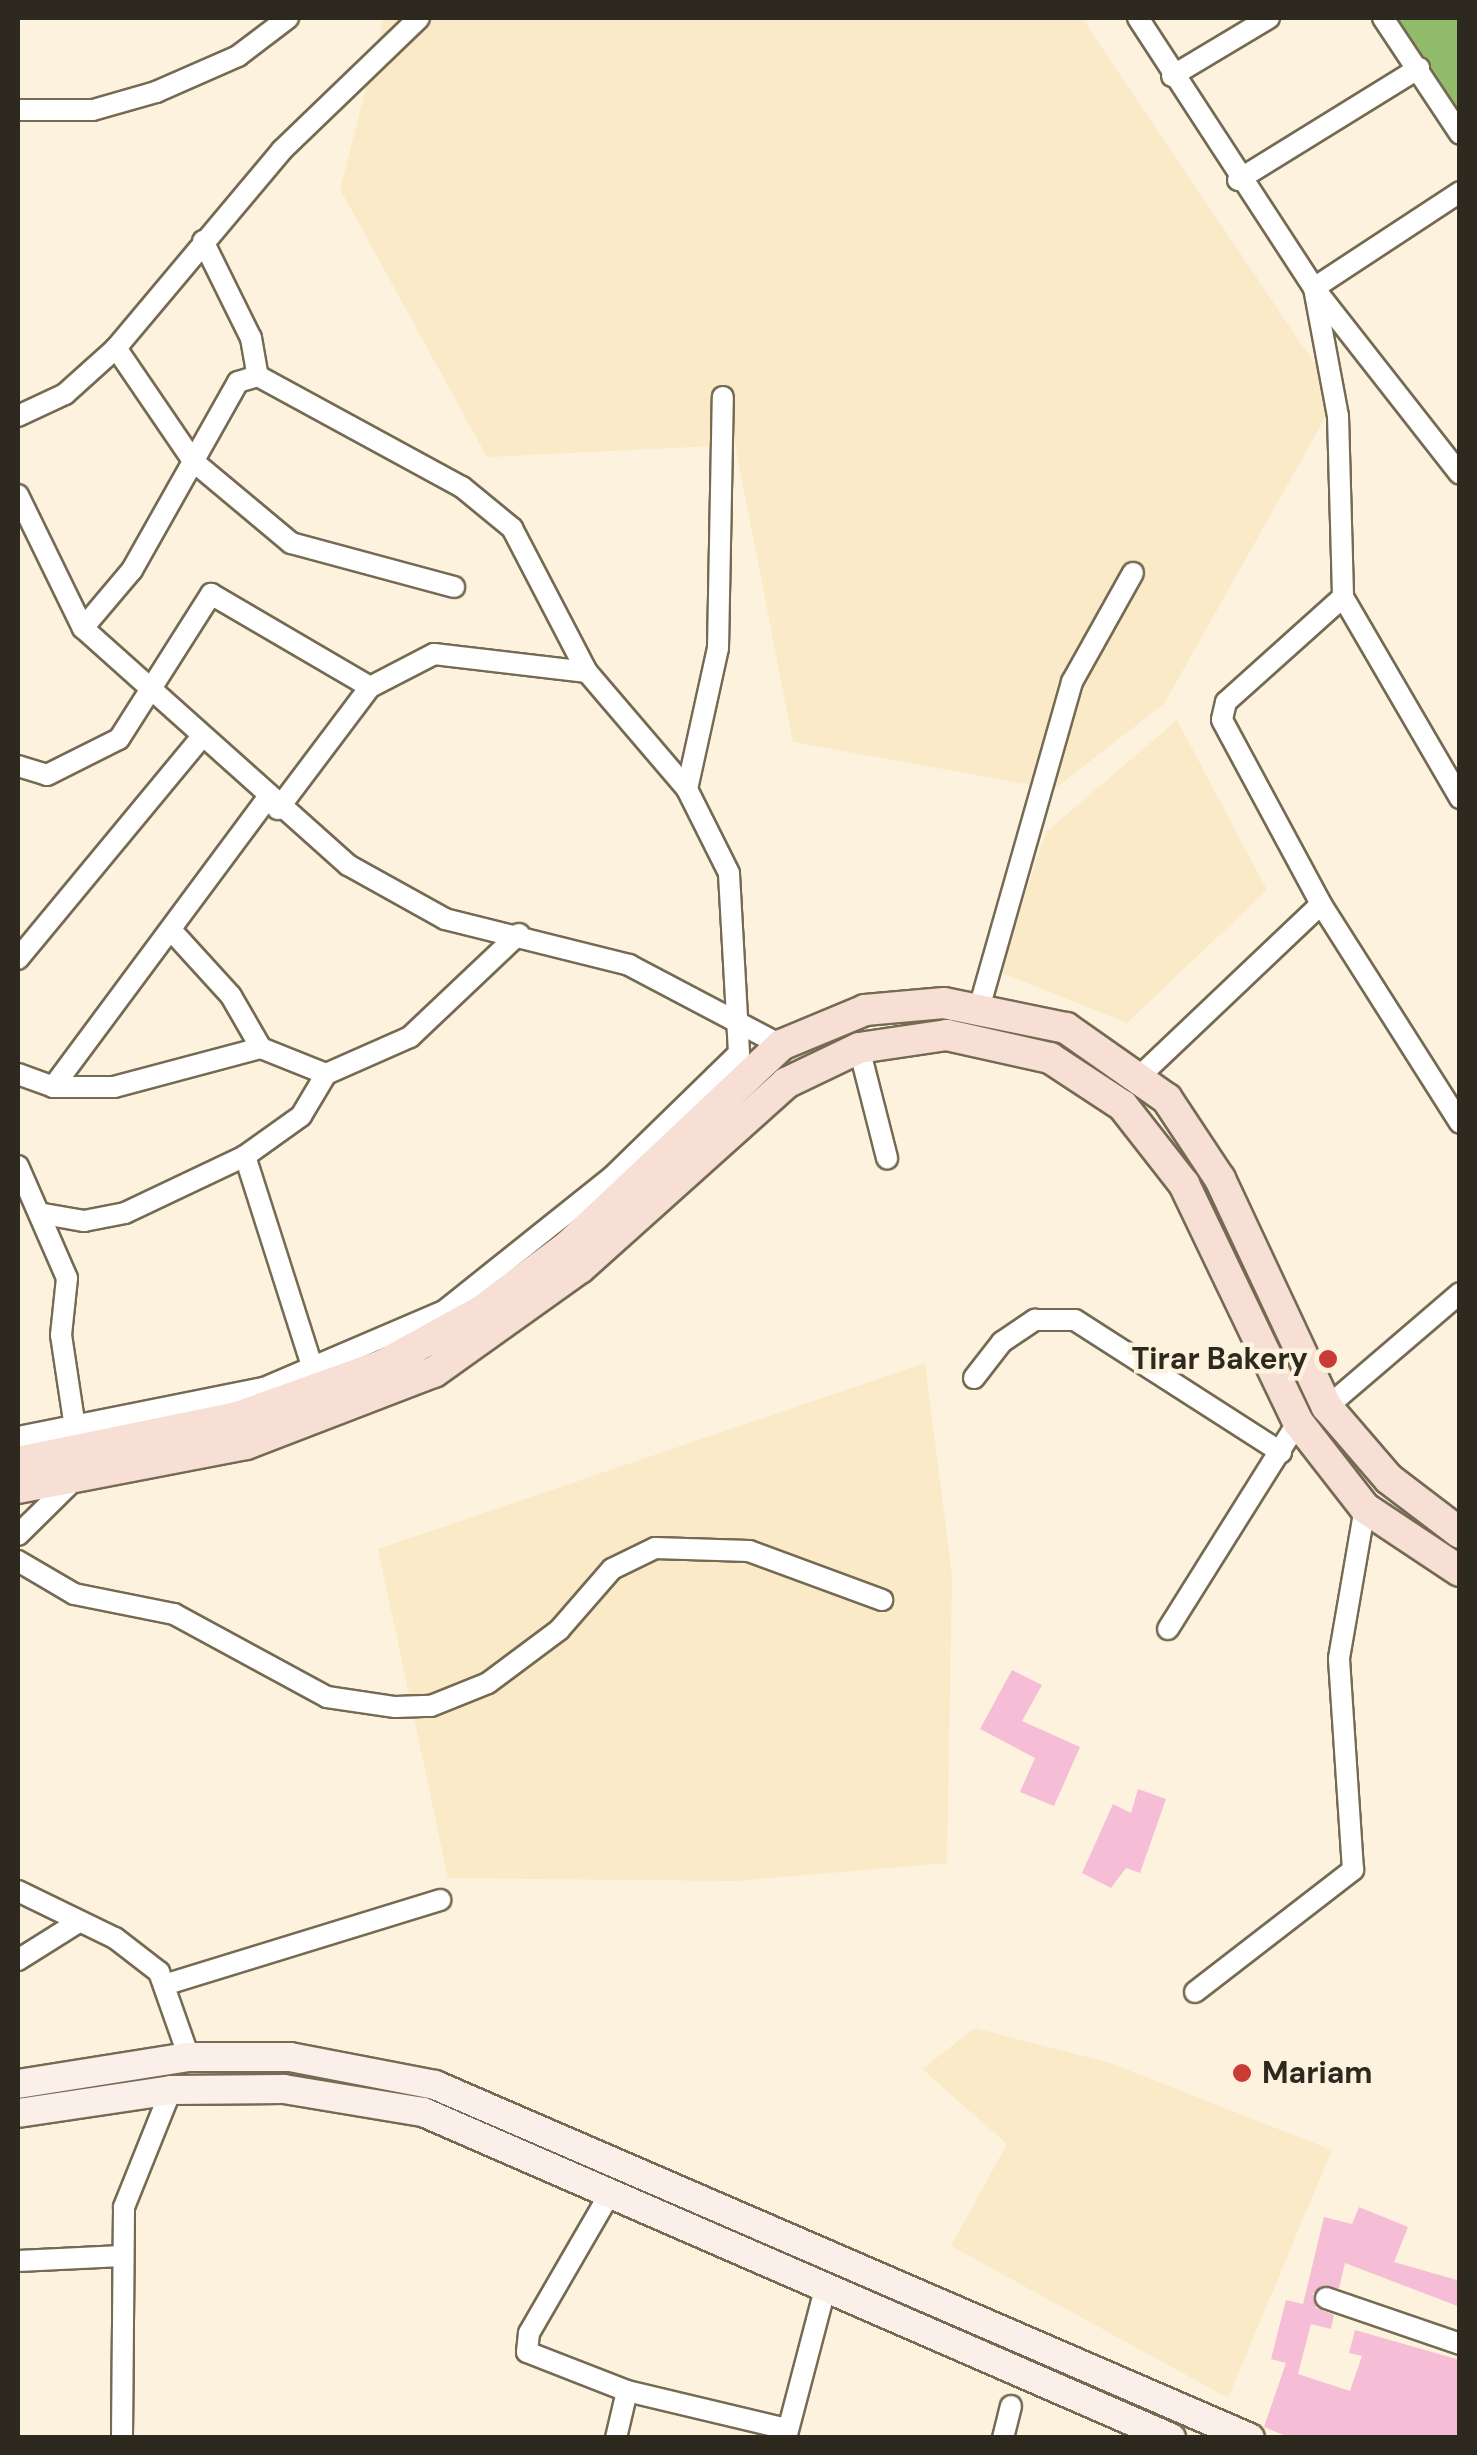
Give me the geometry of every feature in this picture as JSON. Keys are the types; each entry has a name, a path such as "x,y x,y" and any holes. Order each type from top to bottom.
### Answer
{"main road":[{"path":"184,1443 351,1380 481,1311 568,1246 776,1049 865,1010 980,1005 1066,1028 1141,1075 1201,1144 1327,1406 1414,1499 1460,1532"},
{"path":"865,1010 868,1046"},
{"path":"18,1462 184,1443 325,1419 434,1372 580,1268 786,1083 868,1046 947,1034 1023,1048 1123,1106 1184,1184 1298,1422 1365,1508 1460,1571"},
{"path":"18,1488 78,1453"},
{"path":"1394,1530 1414,1499"},
{"path":"18,2084 189,2057 325,2060 435,2085 1250,2438"},
{"path":"423,2112 435,2085"},
{"path":"18,2113 171,2090 304,2091 423,2112 1171,2438"},
{"path":"990,2362 1002,2328"}],"street":[{"path":"18,110 92,110 156,92 238,56 288,18"},
{"path":"18,416 65,394 116,348 203,241 419,18"},
{"path":"1138,18 1238,180 1314,288 1460,474"},
{"path":"1172,76 1269,18"},
{"path":"1383,18 1460,134"},
{"path":"1238,180 1419,68"},
{"path":"1314,288 1460,192"},
{"path":"203,241 250,338 258,376"},
{"path":"1314,288 1338,416 1342,597 1460,798"},
{"path":"116,348 193,461 291,543 454,587"},
{"path":"84,628 132,570 238,382 258,376 462,487 512,528 587,672 687,790 729,872 741,1030 733,1065"},
{"path":"687,790 718,648 722,397"},
{"path":"19,507 84,628 272,804 421,908 629,964 776,1049"},
{"path":"980,1005 1072,682 1133,573"},
{"path":"18,766 48,775 104,749 152,691 211,594 370,686"},
{"path":"1342,597 1222,714 1321,904 1460,1123"},
{"path":"53,1087 170,930 370,686 454,652 587,672"},
{"path":"21,948 201,738"},
{"path":"1141,1075 1321,904"},
{"path":"170,930 231,996 261,1048"},
{"path":"44,1214 84,1221 125,1213 245,1156 301,1116 326,1074 410,1037 520,934"},
{"path":"868,1046 888,1158"},
{"path":"18,1074 53,1087 114,1086 261,1048 326,1074"},
{"path":"18,1437 78,1453 314,1372 492,1279 733,1065 776,1049"},
{"path":"245,1156 314,1372"},
{"path":"18,1166 44,1214 67,1278 61,1335 78,1453 18,1535"},
{"path":"1327,1406 1460,1293"},
{"path":"974,1378 1035,1320 1075,1320 1281,1452"},
{"path":"1168,1629 1298,1422"},
{"path":"1195,1992 1353,1870 1339,1658 1365,1508"},
{"path":"18,1560 74,1594 174,1614 327,1697 395,1707 431,1706 488,1683 559,1630 612,1569 654,1548 749,1551 882,1600"},
{"path":"18,1891 138,1954 167,1984 189,2057"},
{"path":"167,1984 440,1900"},
{"path":"18,1960 77,1923"},
{"path":"122,2438 122,2256 128,2184 171,2090"},
{"path":"609,2195 529,2333 527,2352 627,2390 787,2433 824,2290"},
{"path":"18,2261 122,2256"},
{"path":"1326,2298 1460,2344"},
{"path":"616,2438 627,2390"},
{"path":"1003,2438 1011,2406"}],"shaded area":[{"path":"384,18 1082,18 1337,397 1164,704 1054,789 793,742 735,445 487,457 340,189"},
{"path":"1177,720 1267,890 1127,1023 999,972 1046,832"},
{"path":"925,1363 952,1575 947,1863 736,1881 448,1878 378,1549"},
{"path":"975,2028 1110,2063 1332,2150 1228,2398 951,2246 1007,2144 922,2069"}],"green space":[{"path":"1395,18 1459,18 1459,113"}],"building":[{"path":"1012,1670 1042,1685 1022,1721 1080,1747 1054,1806 1020,1792 1035,1758 980,1729"},
{"path":"1138,1789 1166,1799 1140,1873 1126,1868 1111,1888 1082,1873 1113,1804 1131,1813"},
{"path":"1359,2207 1408,2227 1394,2262 1460,2281 1460,2307 1345,2263 1339,2288 1313,2293 1316,2308 1334,2315 1331,2329 1311,2324 1298,2374 1350,2391 1362,2356 1349,2353 1355,2330 1460,2360 1460,2438 1291,2438 1264,2427 1286,2363 1271,2359 1286,2300 1303,2304 1324,2217 1352,2224"}],"place":[{"name":"Tirar Bakery","path":"1328,1359"},
{"name":"Mariam","path":"1242,2073"}]}
